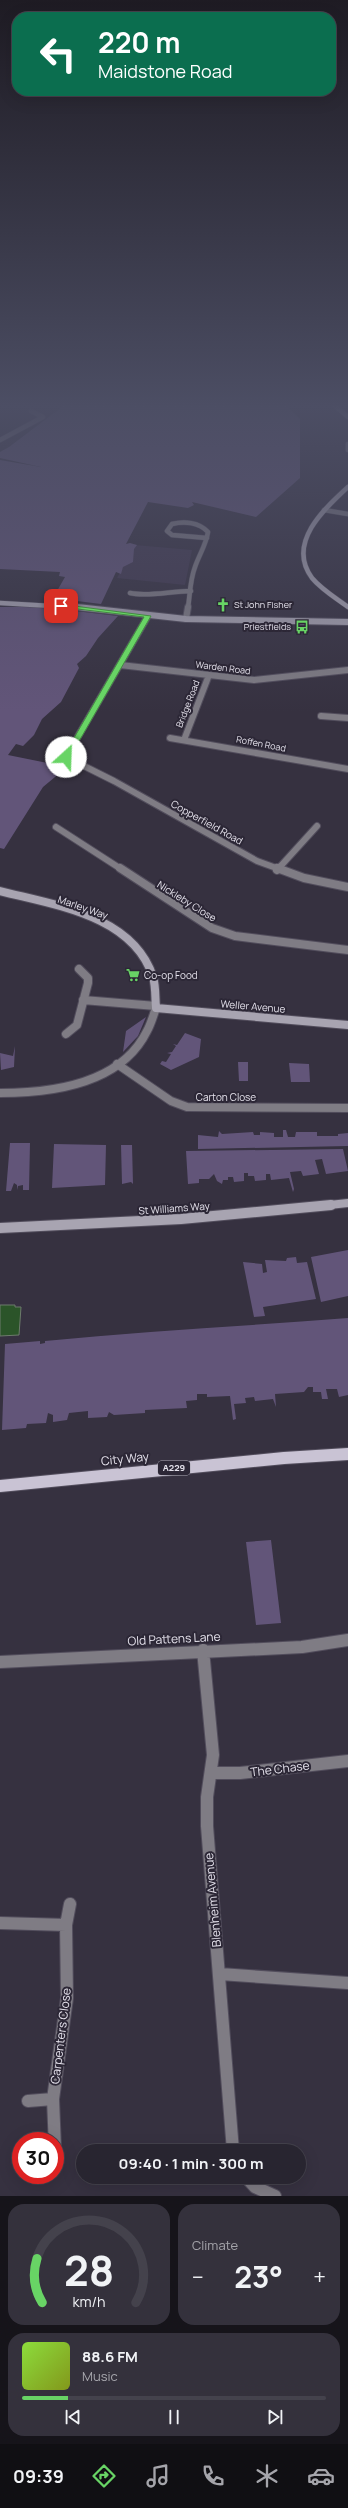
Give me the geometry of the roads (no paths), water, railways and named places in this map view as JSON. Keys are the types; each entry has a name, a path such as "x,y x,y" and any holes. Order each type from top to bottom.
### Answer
{"main road":[{"name":"City Way","path":"0,1486 284,1458 348,1454"}],"street":[{"path":"328,506 309,526 306,533 306,564 311,576 319,585 348,607"},
{"path":"324,510 348,514"},
{"path":"186,619 196,566 205,550 207,538 207,531 204,528 184,522 172,524 167,531 172,535 207,538"},
{"path":"130,593 142,596 168,591 191,591"},
{"path":"342,601 348,603"},
{"path":"0,603 71,606 148,616 229,622 348,622"},
{"path":"120,665 148,616"},
{"name":"Warden Road","path":"120,665 254,680 348,670"},
{"name":"Copperfield Road","path":"120,665 66,755 68,759 114,781 257,861 277,870 304,878 348,887"},
{"name":"Bridge Road","path":"184,740 209,675"},
{"path":"321,716 348,718"},
{"name":"Roffen Road","path":"170,738 348,769"},
{"path":"277,870 317,826"},
{"name":"Nickleby Close","path":"56,827 212,928 235,936 348,950"},
{"name":"Marley Way","path":"0,891 90,917 124,935 142,952 149,962 156,985 156,1007"},
{"path":"66,1034 77,1025 88,980 79,969"},
{"path":"0,1094 31,1095 64,1089 89,1080 127,1057 143,1038 156,1007 83,1000"},
{"name":"Weller Avenue","path":"156,1007 348,1025"},
{"name":"Carton Close","path":"117,1064 173,1102 183,1106 200,1108 348,1108"},
{"name":"St Williams Way","path":"0,1228 175,1220 348,1203"},
{"name":"Old Pattens Lane","path":"0,1662 203,1650 302,1647 348,1640"},
{"name":"Blenheim Avenue","path":"203,1650 212,1749 211,1773 207,1797 207,1826 232,2144"},
{"name":"The Chase","path":"211,1773 240,1774 348,1761"},
{"name":"Carpenters Close","path":"55,2132 53,2099 67,1998 66,1925 70,1904"},
{"path":"0,1923 22,1922 66,1925"},
{"path":"220,1974 348,1983"},
{"name":"Carpenters Close","path":"28,2101 53,2099"},
{"path":"252,2184 255,2187 275,2196"}],"place":[{"name":"St John Fisher","path":"223,605"},
{"name":"Priestfields","path":"302,627"},
{"name":"Co-op Food","path":"133,975"}]}
